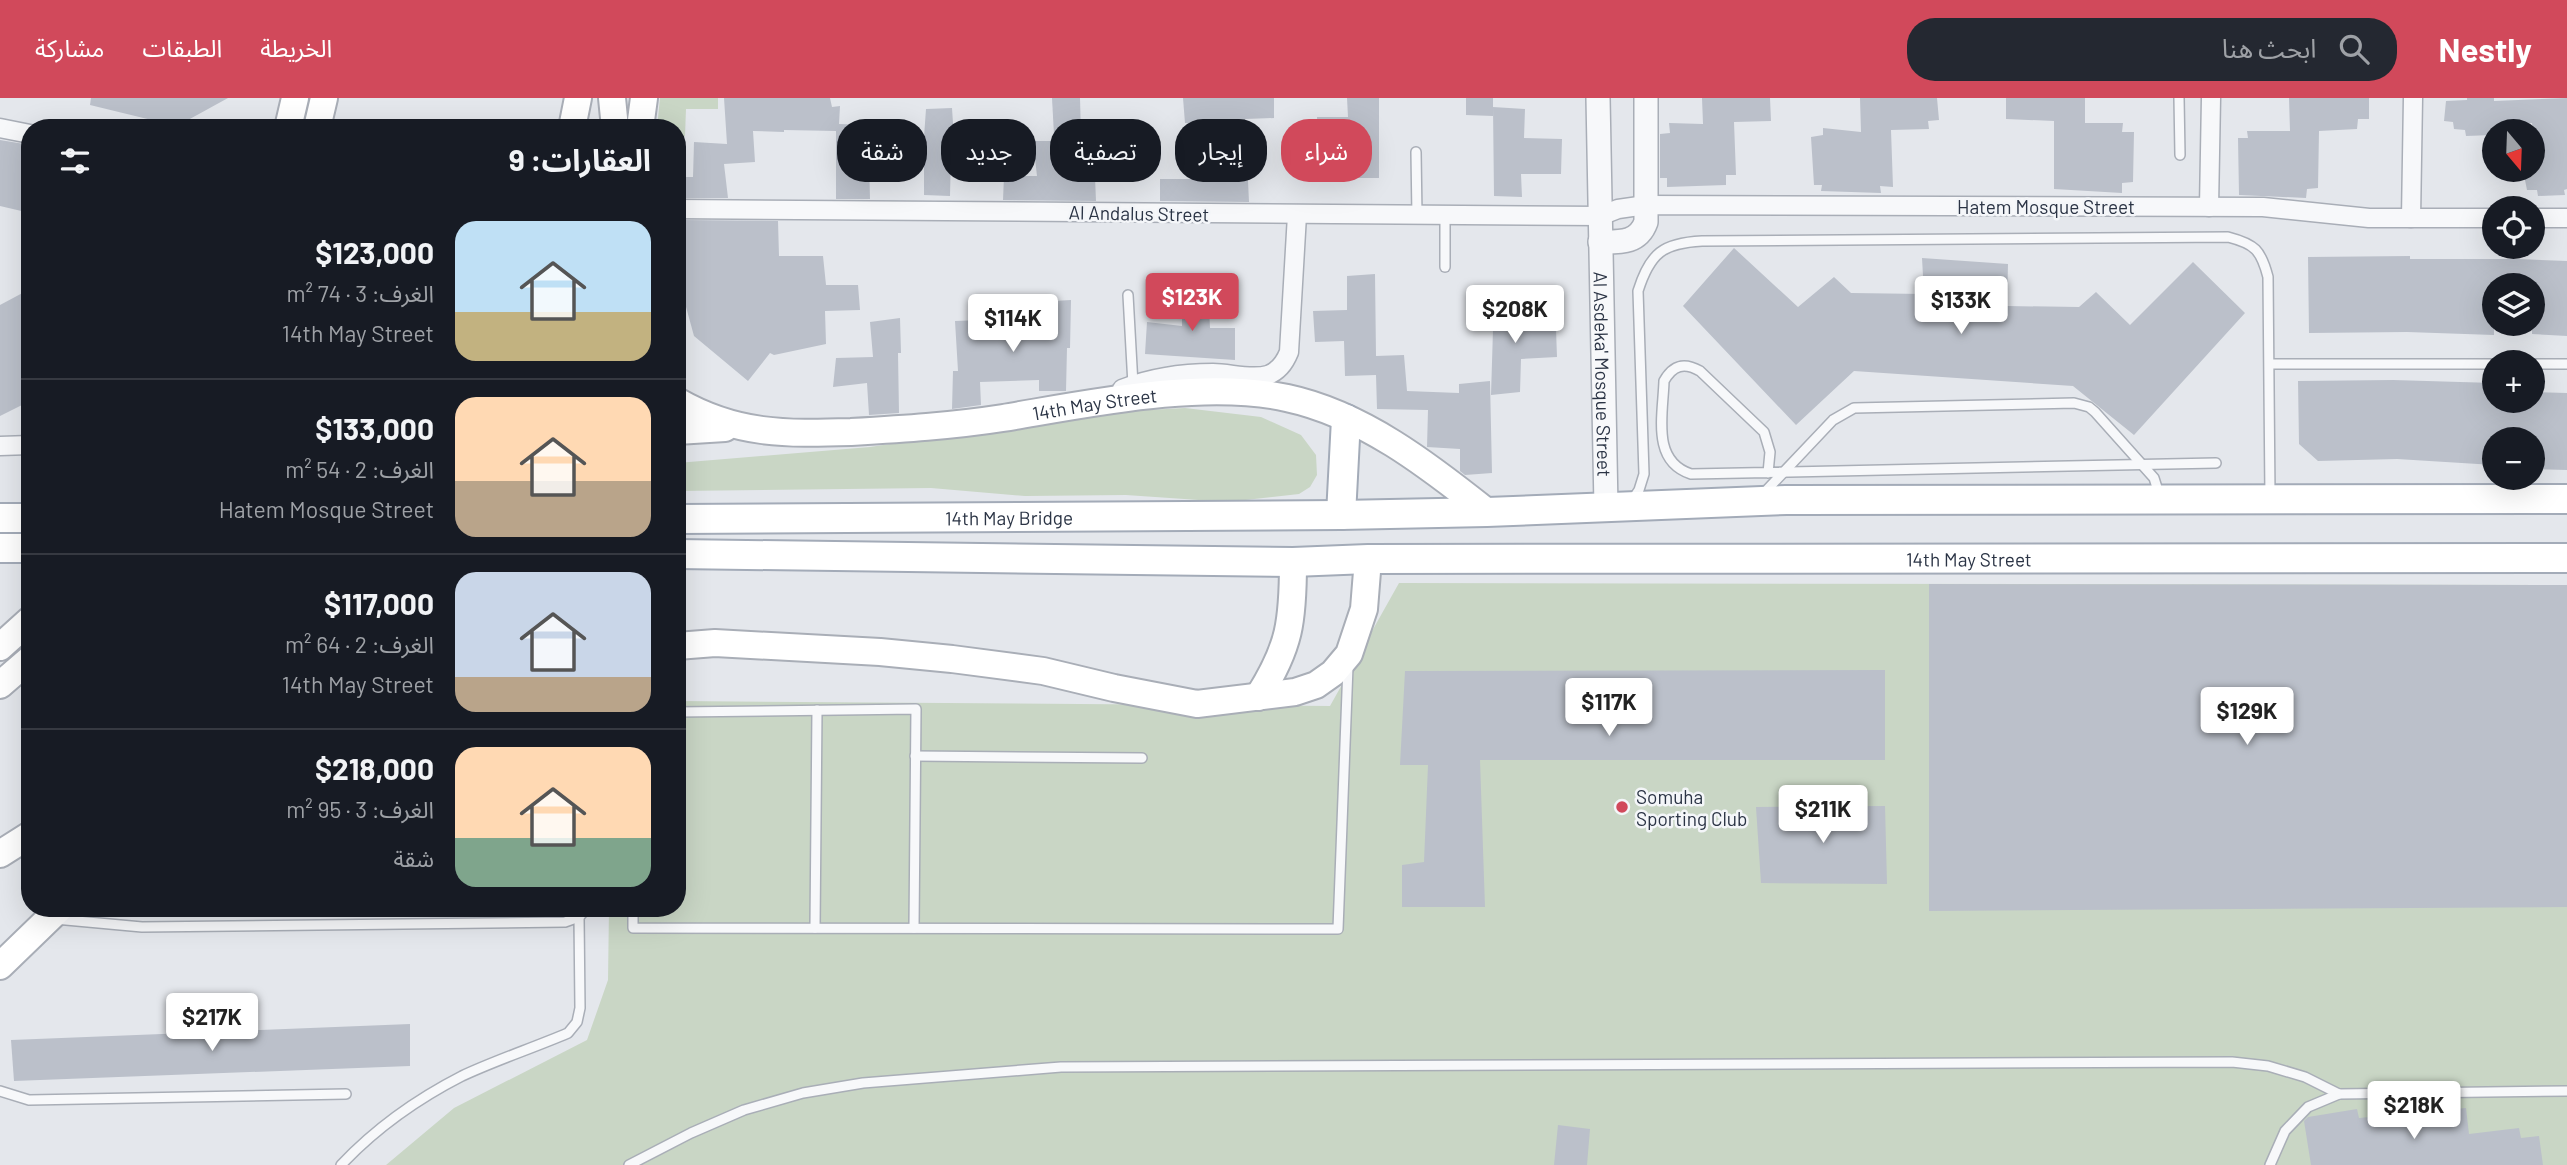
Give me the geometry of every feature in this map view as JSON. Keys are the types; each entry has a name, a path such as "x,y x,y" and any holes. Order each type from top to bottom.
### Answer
{"main road":[{"path":"290,119 295,98"},
{"path":"319,119 324,98"},
{"path":"574,119 579,98"},
{"path":"612,98 614,119"},
{"path":"641,119 644,98"},
{"name":"14th May Street","path":"686,406 713,420 737,427 788,434 934,428 1083,404 1196,393 1258,394 1287,398 1346,419 1385,439 1422,461 1487,512"},
{"path":"1346,419 1341,515 1756,501 2567,499"},
{"path":"686,430 737,427"},
{"name":"14th May Bridge","path":"686,519 1341,515"},
{"path":"0,548 21,548"},
{"path":"686,554 1293,562 1290,631 1279,662 1258,696"},
{"name":"14th May Street","path":"1293,562 1368,559 2567,558"},
{"path":"686,645 715,643 880,652 952,659 1043,671 1125,691 1192,703 1295,692 1316,685 1333,673 1349,654 1364,609 1368,559"},
{"path":"0,647 21,628"},
{"path":"0,685 21,666"},
{"path":"0,855 21,841"},
{"path":"0,951 48,917"},
{"path":"0,966 50,917"}],"street":[{"name":"Al Asdeka' Mosque Street","path":"1598,98 1600,242 1618,506"},
{"path":"1600,242 1627,241 1639,235 1646,222 1646,98"},
{"path":"2210,207 2211,98"},
{"path":"2411,218 2413,98"},
{"path":"0,128 21,132"},
{"name":"Hatem Mosque Street","path":"1600,216 1618,209 1646,205 2284,208 2368,218 2482,218"},
{"name":"Al Andalus Street","path":"686,209 1600,216"},
{"path":"1083,404 1133,385 1174,376 1215,373 1256,376 1277,370 1289,352 1297,215"},
{"path":"2545,218 2567,218"},
{"path":"0,446 21,445"}],"lane":[{"path":"2179,98 2180,155"},
{"path":"1416,152 1416,216"},
{"path":"1445,216 1445,267"},
{"path":"1618,506 1639,490 1644,474 1638,291 1645,270 1660,252 1679,242 2228,237 2248,242 2263,256 2268,276 2270,499"},
{"path":"1128,295 1133,385"},
{"path":"2545,364 2567,363"},
{"path":"2270,364 2482,364"},
{"path":"1768,472 1768,442 1757,424 1700,371 1690,366 1679,366 1669,372 1664,382 1664,452 1679,470 1691,474 2216,463"},
{"path":"1756,501 1833,420 1843,413 1865,406 2081,404 2095,412 2154,478 2161,499"},
{"path":"633,917 633,928 1338,929 1349,654"},
{"path":"686,712 916,709 914,929"},
{"path":"816,928 817,710"},
{"path":"915,756 1142,758"},
{"path":"69,917 95,924 154,927 565,922 579,917 580,1008 577,1022 568,1034 464,1075 428,1095 373,1134 341,1165"},
{"path":"629,1165 691,1133 744,1110 803,1093 863,1083 1061,1067 2232,1062 2268,1066 2305,1077 2339,1094"},
{"path":"0,1091 29,1100 346,1094"},
{"path":"2270,1165 2284,1131 2308,1107 2339,1094 2567,1091 2567,1101"}],"green space":[{"path":"660,98 718,98 718,109 686,109 686,119 658,119"},
{"path":"1185,408 1261,417 1301,435 1316,455 1317,475 1310,487 1299,494 1228,502 1126,495 1025,496 931,488 686,491 686,462 870,447 1093,413"},
{"name":"Somuha Sporting Club","path":"1399,583 2567,585 2567,1165 386,1165 454,1108 587,1040 608,980 609,917 686,917 686,701 1330,706"}],"building":[{"path":"91,98 228,98 190,119 147,119 90,105"},
{"path":"724,98 830,98 832,107 840,106 839,119 837,119 837,182 870,182 870,199 836,199 836,131 784,130 753,131 755,162 724,164 728,198 686,198 686,177 693,177 694,142 727,144"},
{"path":"1052,98 1080,98 1081,119 1053,119"},
{"path":"1183,98 1274,98 1274,118 1185,119"},
{"path":"1347,98 1379,98 1379,178 1372,178 1372,119 1317,117 1348,117"},
{"path":"1466,98 1493,98 1493,116 1466,115"},
{"path":"1702,98 1770,98 1771,121 1734,122 1736,175 1726,175 1726,185 1667,187 1667,178 1660,178 1660,134 1670,133 1669,123 1703,124"},
{"path":"1860,98 1937,98 1939,120 1928,121 1929,129 1891,130 1893,187 1880,186 1881,193 1821,191 1822,185 1814,185 1811,137 1823,135 1823,128 1861,132"},
{"path":"2006,98 2085,98 2085,123 2123,123 2122,132 2134,132 2133,182 2122,183 2122,193 2054,189 2054,121 2006,119"},
{"path":"2289,98 2369,98 2369,119 2358,119 2357,129 2319,131 2318,188 2307,189 2306,198 2239,195 2238,138 2248,138 2247,131 2290,131"},
{"path":"2567,98 2565,195 2538,196 2537,190 2527,190 2525,182 2545,182 2545,119 2482,119 2482,135 2466,136 2465,130 2454,129 2453,122 2444,121 2446,101"},
{"path":"1493,107 1525,109 1524,138 1562,139 1561,174 1521,174 1522,197 1494,196"},
{"path":"952,108 953,119 941,119 941,182 950,182 950,196 924,195 924,182 927,182 926,109"},
{"path":"0,140 21,144 21,211 0,206"},
{"path":"1036,141 1050,141 1050,182 1095,182 1096,201 1003,200 1004,182 1036,182"},
{"path":"1161,179 1175,179 1175,182 1248,182 1249,202 1160,201"},
{"path":"686,220 778,221 779,256 823,256 826,285 858,285 860,310 825,311 826,344 774,355 770,353 748,381 694,336 686,307"},
{"path":"1734,248 1798,307 1834,277 1851,293 1924,294 1922,258 2008,264 2007,306 2079,307 2096,292 2130,325 2193,262 2245,313 2134,435 2073,386 1854,371 1796,425 1683,306"},
{"path":"2410,256 2410,259 2567,261 2567,336 2545,335 2545,273 2482,273 2482,335 2309,333 2308,257"},
{"path":"1375,274 1376,356 1404,355 1407,391 1459,393 1459,384 1490,381 1492,473 1465,475 1460,471 1460,449 1427,447 1428,410 1377,409 1376,375 1345,376 1344,341 1315,342 1313,311 1347,310 1347,276"},
{"path":"1208,289 1210,328 1235,328 1235,360 1145,354 1147,322 1182,326 1182,290"},
{"path":"21,294 21,406 0,416 0,305"},
{"path":"1494,297 1521,298 1525,329 1556,329 1557,357 1521,359 1520,392 1491,395"},
{"path":"1071,300 1066,391 1039,391 1039,380 980,382 981,405 952,409 953,371 958,371 955,321 981,320 981,326 1037,329 1037,302"},
{"path":"900,318 899,413 869,415 867,383 833,387 836,358 873,357 870,322"},
{"path":"2298,381 2482,383 2482,413 2545,413 2545,392 2567,393 2567,470 2545,469 2545,427 2482,427 2482,464 2397,459 2318,461 2299,444"},
{"path":"1929,584 2567,585 2567,907 1929,911"},
{"path":"1885,670 1885,760 1480,760 1485,907 1402,907 1402,865 1424,862 1428,765 1400,765 1405,671"},
{"path":"1885,806 1887,884 1761,883 1756,807"},
{"path":"410,1024 410,1066 14,1081 11,1040"},
{"path":"2466,1108 2469,1134 2519,1128 2521,1138 2539,1136 2543,1165 2311,1165 2304,1121 2308,1117 2357,1109 2359,1118"},
{"path":"1558,1125 1590,1129 1587,1165 1554,1165"}],"place":[{"name":"Somuha Sporting Club","path":"1622,807"}]}
